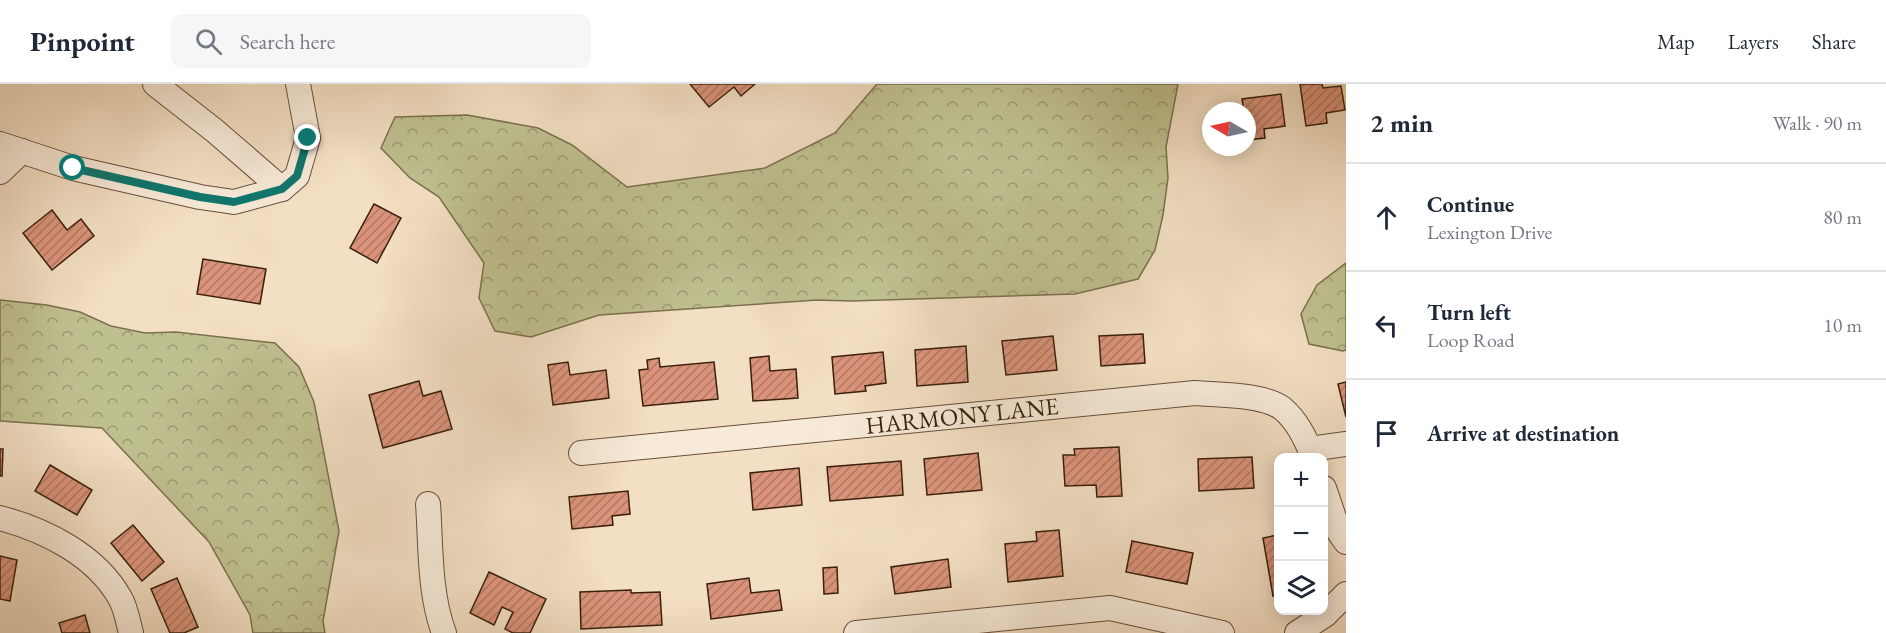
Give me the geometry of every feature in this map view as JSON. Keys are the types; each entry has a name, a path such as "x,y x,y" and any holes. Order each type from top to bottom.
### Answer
{"street":[{"path":"155,84 282,189"},
{"path":"0,172 11,147 73,168 200,197 234,202 282,189 297,176 308,138 298,84"},
{"name":"HARMONY LANE","path":"581,453 1195,393 1262,400 1282,408 1298,427 1311,453"},
{"path":"1311,453 1346,444"},
{"path":"1328,502 1339,532 1346,542"},
{"path":"428,504 435,596 444,633"},
{"path":"0,518 30,526 68,546 101,573 121,599 131,633"},
{"path":"1297,633 1325,615 1346,594"},
{"path":"856,633 1110,608 1222,633"}],"green space":[{"path":"877,84 1178,84 1166,147 1168,178 1163,215 1155,250 1138,279 1075,294 852,301 817,300 599,315 531,337 495,331 479,298 484,263 439,197 410,178 381,148 395,117 467,115 538,128 572,145 627,187 765,168 835,133"},
{"path":"1346,263 1346,350 1309,344 1301,314 1317,285"},
{"path":"0,300 47,305 80,312 111,326 145,333 176,332 275,343 299,367 314,402 339,531 323,621 325,633 253,633 250,615 209,542 102,428 0,421"}],"building":[{"path":"690,84 755,84 741,96 734,87 709,107"},
{"path":"1300,84 1322,84 1323,88 1341,86 1345,110 1326,113 1327,123 1306,126"},
{"path":"1281,94 1285,126 1264,129 1265,138 1256,139 1256,102 1242,102 1242,99"},
{"path":"374,204 401,218 377,263 350,248"},
{"path":"52,210 67,230 81,219 94,236 52,270 23,233"},
{"path":"203,259 266,269 260,304 197,294"},
{"path":"1143,334 1145,363 1101,366 1099,336"},
{"path":"1053,336 1057,370 1006,375 1002,341"},
{"path":"966,346 968,382 917,386 915,350"},
{"path":"883,352 886,383 865,386 866,391 835,394 832,357"},
{"path":"769,356 770,371 796,369 798,398 753,401 750,358"},
{"path":"659,358 660,367 714,362 718,399 643,406 639,370 648,369 647,360"},
{"path":"568,362 570,375 606,370 609,398 553,405 548,365"},
{"path":"419,381 423,396 441,391 452,429 383,448 369,395"},
{"path":"1346,382 1346,417 1338,384"},
{"path":"1119,447 1122,496 1097,497 1096,485 1065,486 1063,455 1075,455 1074,449"},
{"path":"0,449 3,449 2,476 0,476"},
{"path":"978,453 982,490 927,495 924,459"},
{"path":"1252,457 1254,488 1199,491 1198,459"},
{"path":"901,461 903,495 830,501 827,467"},
{"path":"50,465 92,490 77,515 35,491"},
{"path":"799,468 802,505 753,510 750,473"},
{"path":"628,491 630,514 612,516 613,525 572,529 569,497"},
{"path":"133,525 164,562 142,581 111,543"},
{"path":"1059,530 1063,576 1008,582 1005,544 1037,541 1036,532"},
{"path":"1274,536 1273,596 1263,538"},
{"path":"1132,541 1193,553 1187,584 1126,572"},
{"path":"0,556 17,560 10,601 0,599"},
{"path":"948,559 951,587 895,594 891,567"},
{"path":"837,567 838,593 824,594 823,568"},
{"path":"489,572 546,599 530,633 513,633 505,629 513,612 502,607 494,625 470,613"},
{"path":"177,578 198,627 184,633 170,633 151,589"},
{"path":"749,578 751,593 779,590 782,610 711,619 707,584"},
{"path":"631,590 631,593 660,592 662,625 581,629 580,592"},
{"path":"85,615 90,633 62,633 59,623"}],"route":[{"path":"73,168 200,197 234,202 282,189 297,176 308,138"}]}
